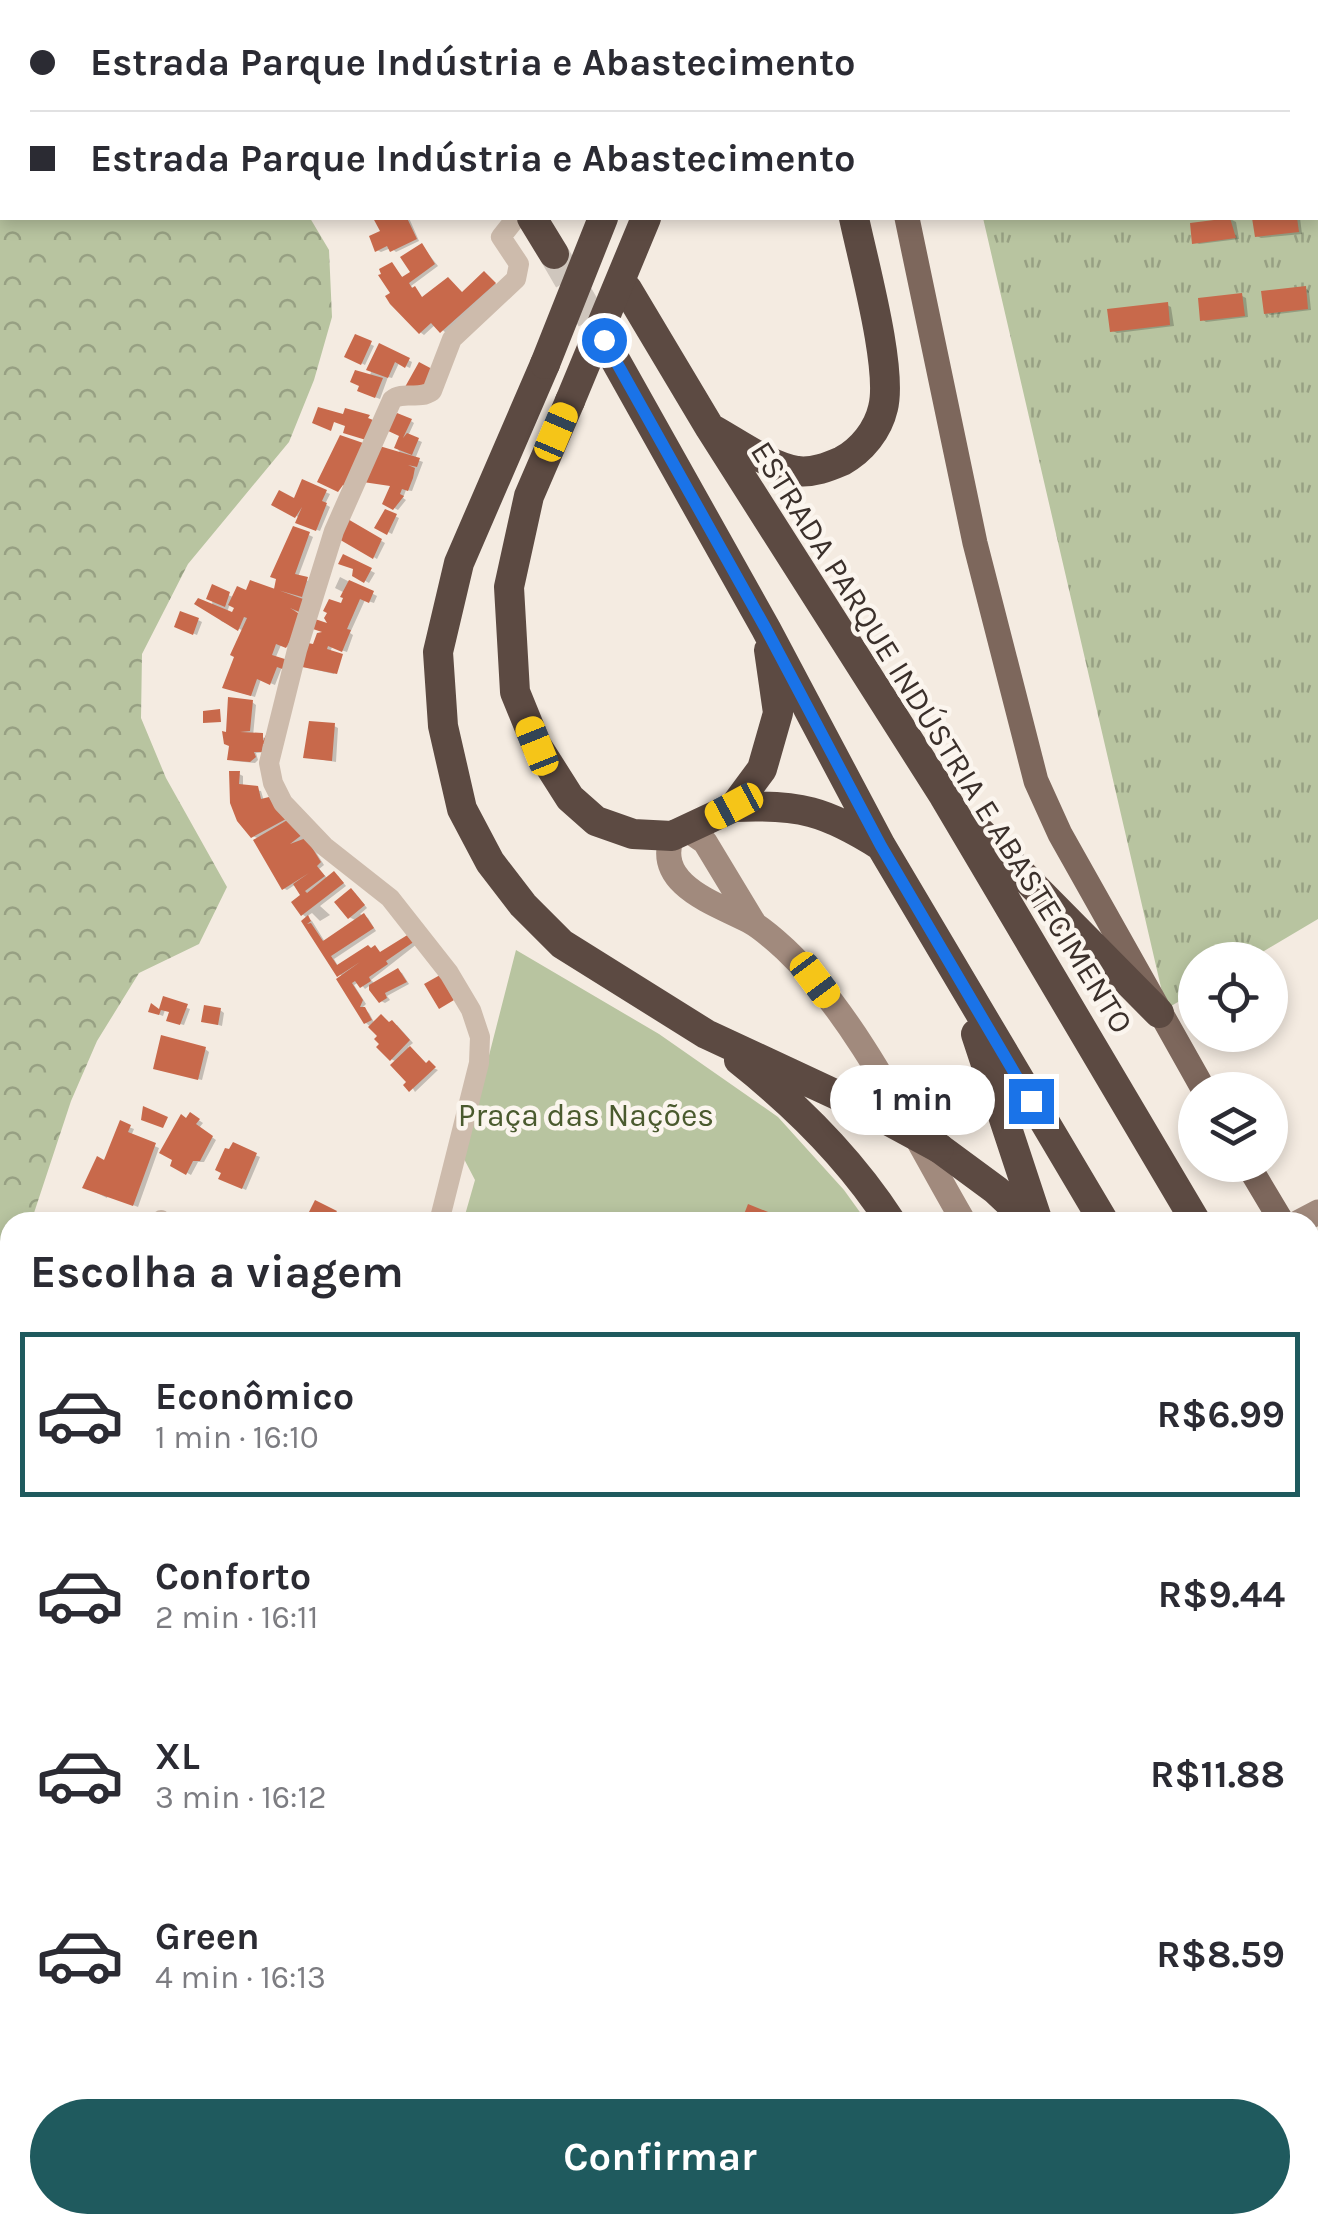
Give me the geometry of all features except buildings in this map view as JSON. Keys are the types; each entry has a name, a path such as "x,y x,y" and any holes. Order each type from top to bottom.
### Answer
{"highway":[{"path":"533,220 554,254"},
{"path":"602,220 546,364 459,563 438,652 442,726 462,809 490,862 562,944 706,1034 768,1083 836,1148 884,1212"},
{"path":"645,220 529,496 509,587 515,692 537,746 570,798 596,821 632,834 681,834 734,806 762,768 778,713 766,629"},
{"path":"710,428 798,471 825,469 851,456 871,436 884,407 885,374 854,220"},
{"name":"ESTRADA PARQUE INDÚSTRIA E ABASTECIMENTO","path":"628,288 710,428 944,796 1190,1212"},
{"path":"604,340 766,629 881,846 1098,1212"},
{"path":"944,796 1159,1012"},
{"path":"734,806 780,805 816,812 881,846"},
{"path":"958,979 1035,1212"},
{"path":"706,1034 867,1109 939,1148 1019,1212"}],"main road":[{"path":"906,220 975,543 1036,780 1060,834 1194,1072"},
{"path":"1258,1182 1276,1212"}],"street":[{"path":"442,1212 480,1063 480,1038 471,1010 432,948 390,898 324,846 282,803 270,763 298,650 348,495 392,400 399,395 417,398 432,391 452,339 516,279 519,264 501,237 514,220"},
{"path":"754,923 710,903 673,872 666,852 681,834 704,842 754,923 815,980 835,1007 958,1212"}],"green space":[{"path":"0,220 311,220 329,250 332,317 314,380 289,442 188,564 142,654 141,718 166,778 227,887 199,944 139,973 97,1041 71,1101 34,1212 0,1212"},
{"path":"983,220 1318,220 1318,919 1279,942 1178,942 1178,1002 1166,1009"},
{"name":"Praça das Nações","path":"516,950 659,1034 778,1117 860,1212 466,1212 475,1180 463,1157"}],"tunnel":[{"path":"554,254 604,340"}],"route":[{"path":"604,340 766,629 881,846 1031,1101"}]}
